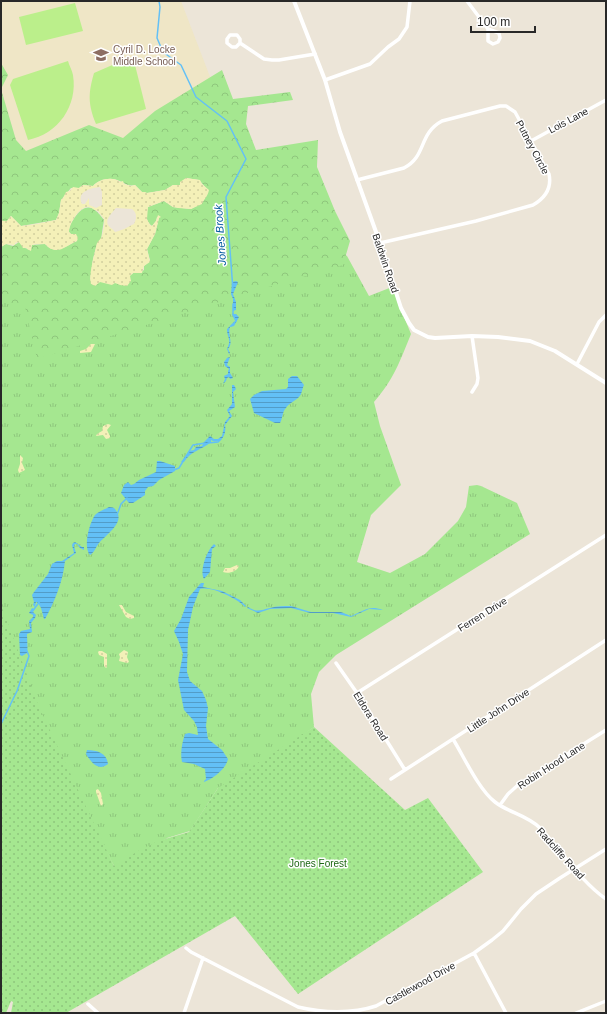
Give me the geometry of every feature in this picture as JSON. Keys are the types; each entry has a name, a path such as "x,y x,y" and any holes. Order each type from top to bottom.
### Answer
{"street":[{"name":"Baldwin Road","path":"294,1 325,80 340,132 380,243 401,308 414,330 426,336 435,338 498,336 530,341 555,351 578,364 606,383"},
{"path":"325,80 370,64 399,39 407,27 410,1"},
{"path":"467,1 488,29 499,33 500,37 498,42 492,43 488,40 488,29"},
{"path":"240,43 264,59 279,60 315,54"},
{"name":"Lois Lane","path":"530,140 606,100"},
{"name":"Putney Circle","path":"357,180 404,168 410,165 418,156 428,134 442,121 496,106 506,106 515,112 549,174 550,179 547,193 533,205 476,221 380,243"},
{"path":"578,364 599,322 606,315"},
{"path":"472,336 478,378 477,384 472,392"},
{"name":"Ferren Drive","path":"357,693 606,536"},
{"name":"Little John Drive","path":"390,779 606,640"},
{"name":"Eldora Road","path":"336,663 357,693 405,770"},
{"name":"Robin Hood Lane","path":"500,806 508,794 518,785 606,730"},
{"name":"Radcliffe Road","path":"453,739 488,795 500,806 526,818 538,826 594,889 606,899"},
{"name":"Castlewood Drive","path":"186,948 298,1006 321,1011 348,1012 363,1010 376,1006 474,953 503,931 536,894 606,849"},
{"path":"474,953 506,1013"},
{"path":"184,1013 203,958"},
{"path":"576,1013 606,1001"},
{"path":"88,1004 98,1013"}],"shaded area":[{"name":"Cyril D. Locke Middle School","path":"1,1 181,1 222,108 1,194"}],"green space":[{"path":"75,3 83,31 26,45 19,17"},
{"path":"68,61 73,75 74,86 69,108 57,125 39,137 28,140 10,85 13,79"},
{"path":"134,61 146,109 96,124 90,105 90,93 94,73 117,63"},
{"path":"1,63 8,75 1,89"},
{"path":"222,70 233,99 290,92 293,100 248,106 246,124 256,150 318,140 317,167 335,211 350,241 343,265 37,359 25,307 1,302 1,247 6,244 13,246 19,242 25,248 30,250 32,245 45,244 49,248 57,250 61,249 77,241 74,234 69,232 70,225 79,212 83,209 90,208 97,212 104,220 101,239 97,244 93,259 90,281 115,283 123,286 126,285 133,273 139,273 144,270 144,266 150,260 147,249 155,234 159,218 157,217 152,226 148,222 147,218 148,207 164,201 173,207 191,209 203,202 206,188 199,180 186,178 180,185 173,185 165,190 147,193 142,192 135,185 126,184 114,179 107,179 98,182 93,186 83,185 79,188 71,188 61,200 59,213 56,220 21,226 11,216 7,221 3,221 1,220 1,89 16,140 26,151 89,125 123,138 155,111"},
{"path":"335,248 347,256 369,296 392,287 411,334 392,377 374,402 380,426 401,485 371,515 357,562 390,573 425,554 458,521 466,507 469,486 481,486 517,503 530,534 336,655 319,672 311,694 314,727 229,788 218,788 190,831 167,838 115,868 34,709 1,609 1,291"},
{"name":"Jones Forest","path":"1,605 39,707 114,866 158,841 189,832 218,788 314,727 405,810 428,798 483,872 298,994 235,916 66,1013 11,1013 13,1002 11,1001 6,1013 1,1013"}],"sand":[{"path":"186,178 200,180 209,190 208,194 202,204 191,209 173,207 164,201 148,207 147,219 150,225 152,226 156,221 158,215 161,217 159,218 155,234 147,249 150,262 144,266 142,273 133,273 130,276 131,281 127,286 115,283 112,285 100,282 95,286 91,284 90,275 92,264 97,243 101,239 104,218 98,211 90,207 80,210 75,217 69,232 71,234 76,234 78,238 77,241 65,248 53,250 45,244 36,244 32,245 31,251 27,248 23,248 19,242 15,243 15,245 6,244 1,247 1,220 7,221 11,216 21,226 56,220 59,213 61,200 66,192 70,191 73,187 79,188 83,185 93,186 106,179 114,179 120,182 123,181 124,184 131,186 135,185 142,192 147,193 165,190 173,185 180,185 180,182","holes":["100,187 102,192 102,205 96,208 89,205 89,198 85,204 82,204 81,196 85,191","116,208 132,209 136,216 134,224 115,232 109,226 107,221 109,216"]},
{"path":"91,344 95,344 91,352 80,353 80,351 86,349"},
{"path":"108,424 111,425 107,430 110,438 106,439 103,435 96,436 102,431 103,426"},
{"path":"20,455 23,458 22,463 25,470 19,473 18,470"},
{"path":"237,565 239,566 238,568 230,573 223,572 225,568 230,568"},
{"path":"119,605 122,605 126,612 134,616 134,618 130,619 126,617"},
{"path":"124,650 128,652 127,657 129,662 127,663 119,661 119,654"},
{"path":"99,651 107,654 106,668 104,666 104,657 99,655"},
{"path":"98,789 101,793 103,804 101,806 96,792"}],"water":[{"path":"232,282 238,282 233,294 236,302 236,310 233,311 233,299 231,294"},
{"path":"232,314 236,314 239,317 234,326 230,327 229,330 230,346 228,349 230,353 229,354 227,349 229,341 227,329 236,320"},
{"path":"230,357 227,365 230,367 230,373 233,378 227,378 223,384 225,379 224,376 228,374 229,369 225,366 224,362"},
{"path":"292,376 297,376 304,385 300,396 285,410 280,423 275,423 254,413 250,399 254,395 262,391 286,389 288,387 288,379"},
{"path":"232,385 234,385 236,389 233,392 235,407 229,411 232,416 225,425 224,435 218,441 211,440 211,442 193,453 184,462 181,462 189,451 194,450 196,447 202,446 210,436 214,439 218,439 222,436 225,422 230,416 227,410 232,404"},
{"path":"157,461 175,466 175,471 159,480 153,486 148,487 145,491 145,495 133,503 129,503 121,493 124,485 128,482 131,485 134,484 156,472"},
{"path":"109,507 114,508 119,516 118,520 113,529 99,543 90,555 87,547 87,541 91,524 95,515"},
{"path":"75,542 84,547 84,550 75,544 74,546 76,553 65,561 58,591 49,612 44,619 38,603 36,602 35,607 33,605 34,602 32,595 48,574 52,564 57,561 62,561 74,553 72,545"},
{"path":"214,544 216,546 212,549 210,572 204,579 202,571 204,561"},
{"path":"201,583 204,583 203,587 222,591 240,600 246,606 245,607 237,600 218,591 211,589 200,589 193,607 188,630 187,672 190,681 202,691 206,700 208,708 206,726 208,739 222,750 228,759 225,767 218,774 203,782 206,779 205,769 194,764 182,762 181,755 185,734 189,733 198,735 197,727 194,721 184,710 178,680 183,654 174,631 181,619 189,597"},
{"path":"291,606 311,612 341,612 351,616 370,608 383,610 369,609 351,617 333,613 310,613 291,608 270,609 258,613 247,608 259,610"},
{"path":"32,608 34,609 32,611 36,615 31,623 32,632 27,634 27,653 22,656 20,655 19,634 21,631 30,629 29,621 33,615 29,613"},
{"path":"87,750 104,755 108,764 101,767 95,765 86,754"}],"waterway":[{"name":"Jones Brook","path":"159,1 160,7 157,38 163,52 181,65 196,97 227,121 246,159 226,197 233,290"},
{"name":"Jones Brook","path":"231,326 236,321 233,315 233,304"},
{"name":"Jones Brook","path":"208,443 218,442 221,439"},
{"name":"Jones Brook","path":"174,470 179,468 193,445 205,443"},
{"name":"Jones Brook","path":"117,515 121,504 127,498"},
{"name":"Jones Brook","path":"32,612 40,601"},
{"name":"Jones Brook","path":"1,724 17,691 29,656 27,651"}],"place":[{"name":"Cyril D. Locke Middle School","path":"101,55"}]}
